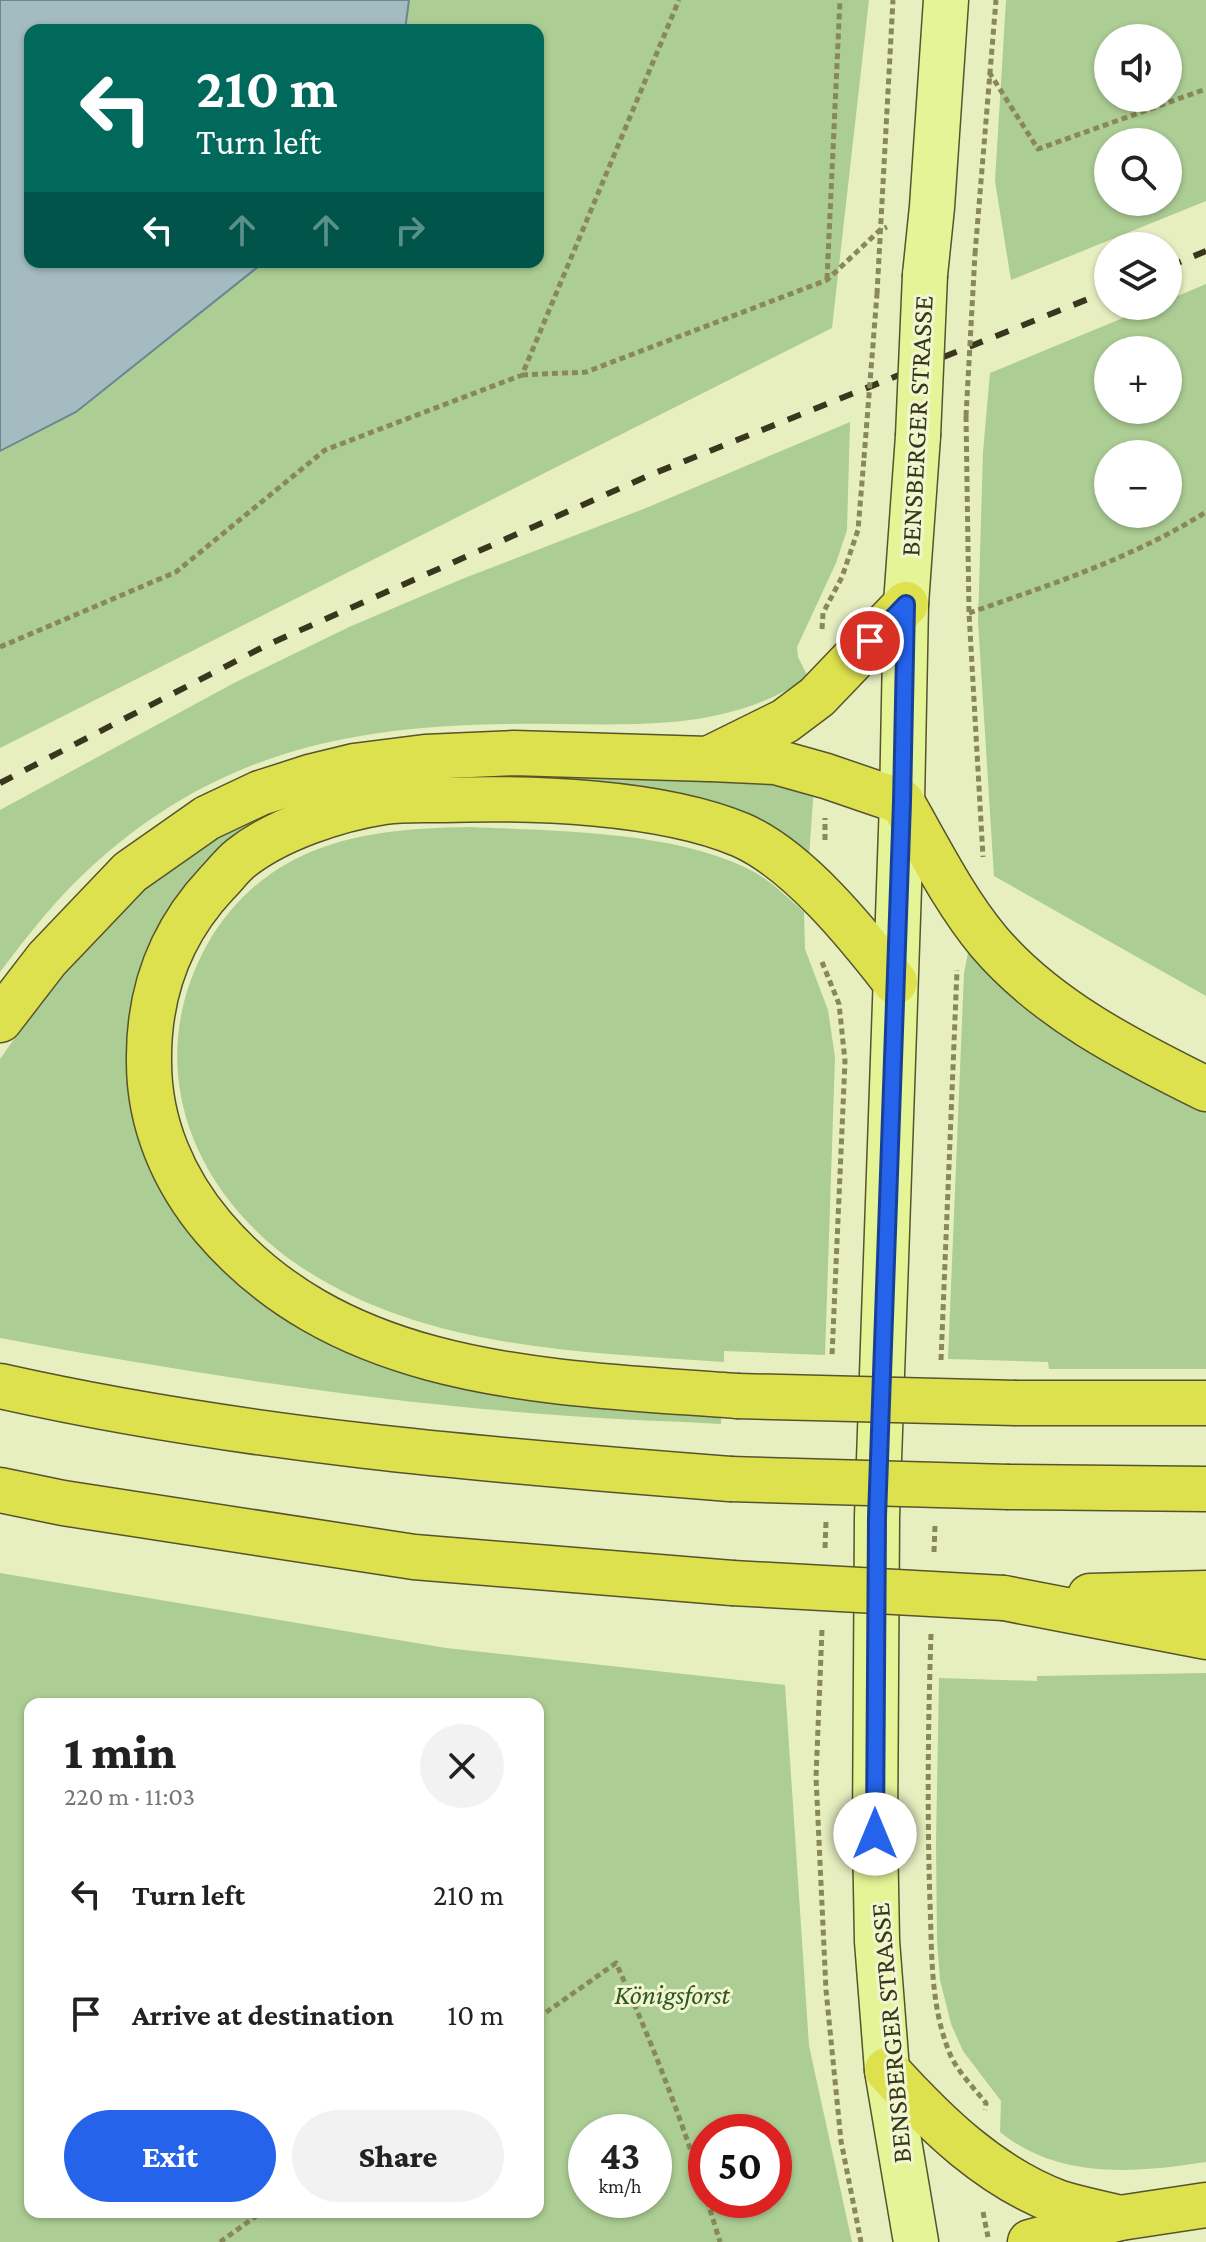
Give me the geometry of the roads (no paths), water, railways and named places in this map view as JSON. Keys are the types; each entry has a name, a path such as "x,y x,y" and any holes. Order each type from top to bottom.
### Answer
{"highway":[{"path":"708,759 785,721 817,697 906,604"},
{"path":"0,1020 47,959 130,872 207,818 260,793 354,766 425,757 514,753 776,762 902,802 964,909 991,944 1062,1008 1206,1089"},
{"path":"895,982 866,944 788,864 743,836 685,818 609,806 507,798 385,802 278,835 240,859 201,900 178,934 163,967 152,1007 148,1043 149,1081 155,1113 179,1181 224,1240 269,1281 372,1339 466,1368 545,1380 737,1396 1016,1403 1206,1403"},
{"path":"0,1386 86,1405 276,1436 468,1459 730,1479 1206,1489"},
{"path":"0,1490 63,1503 414,1557 732,1583 1004,1598 1206,1593"},
{"path":"1004,1598 1206,1637"},
{"path":"887,2070 928,2115 1006,2178 1061,2203 1120,2218"},
{"path":"1030,2242 1120,2218 1206,2205"}],"main road":[{"name":"BENSBERGER STRASSE","path":"916,2242 887,2070 877,1910 877,1517 906,604 925,275 946,0"}],"water":[{"path":"0,0 409,0 406,24 24,24 24,268 256,268 76,412 0,451"}],"railway":[{"path":"1182,261 1206,251"},
{"path":"0,783 267,645 650,475 1094,297"}],"park label":[{"name":"Königsforst","path":"672,1994"}]}
